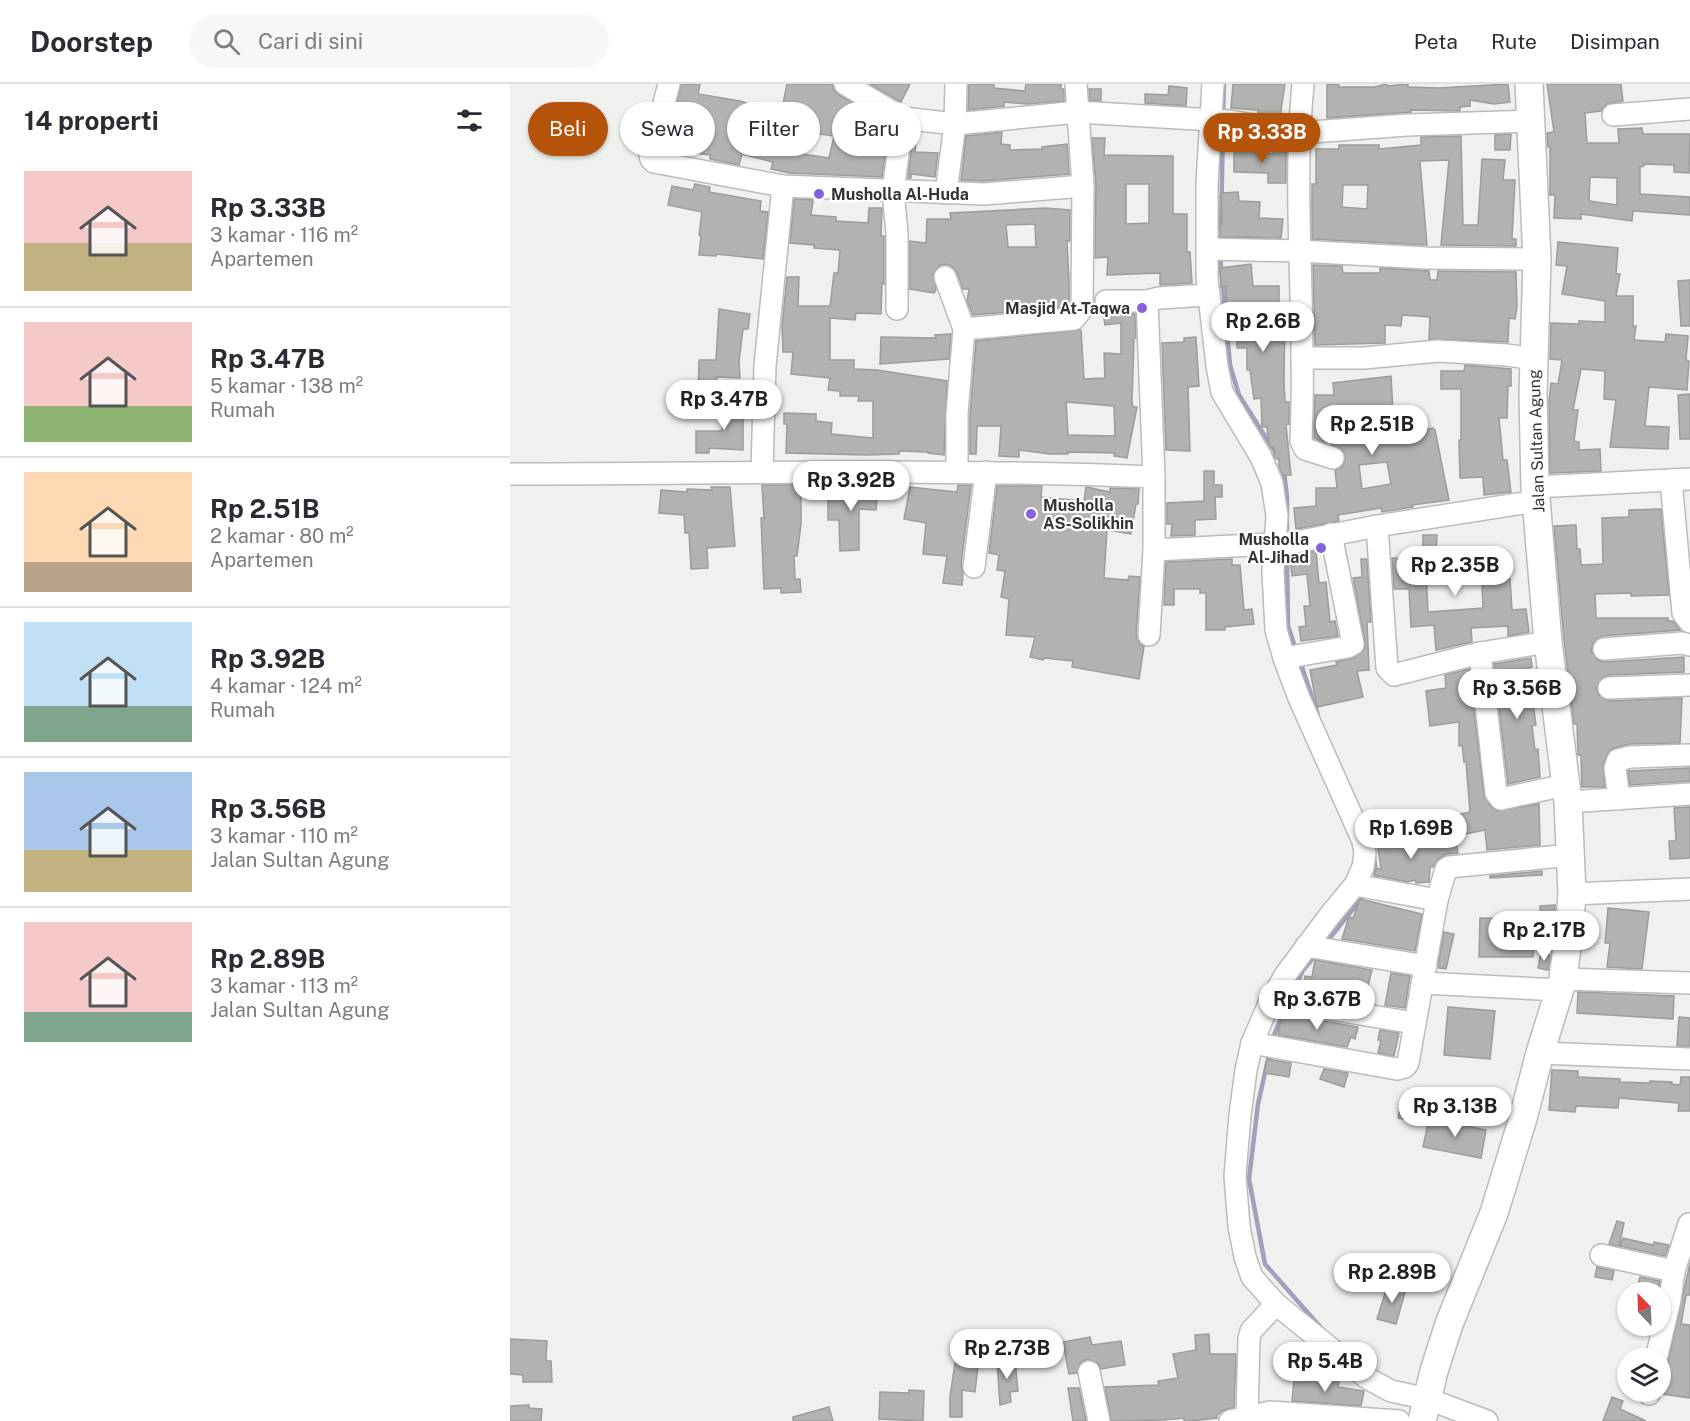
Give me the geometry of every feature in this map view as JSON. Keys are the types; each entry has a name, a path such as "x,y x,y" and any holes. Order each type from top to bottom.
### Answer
{"main road":[{"name":"Jalan Sultan Agung","path":"1429,1395 1449,1324 1494,1214 1562,984 1572,894 1567,794 1548,642 1536,494 1533,359 1536,259 1529,84"}],"street":[{"path":"669,84 651,159 654,162 783,186 984,194 1083,186"},
{"path":"845,84 876,102"},
{"path":"946,193 955,124 956,84"},
{"path":"964,329 1074,319 1080,314 1082,309 1083,186 1076,84"},
{"path":"1213,84 1219,121 1207,183 1216,249 1208,295 1222,392 1261,457 1272,483 1283,544 1273,572 1276,630 1299,698 1363,841 1365,853 1363,867 1354,885 1306,946 1271,999 1252,1043 1240,1115 1235,1176 1236,1196 1248,1266 1252,1277 1276,1304 1367,1378 1390,1390 1429,1395 1486,1421"},
{"path":"1303,84 1298,133 1302,446 1333,458"},
{"path":"1613,115 1690,109"},
{"path":"921,120 955,124 1078,112 1219,121 1298,133 1407,125 1531,121"},
{"path":"897,309 897,233 893,191 898,156"},
{"path":"762,471 765,366 783,186"},
{"path":"1216,249 1427,258 1536,259"},
{"path":"945,277 964,329 957,414 957,472"},
{"path":"1106,301 1147,301 1159,298 1208,295"},
{"path":"1147,301 1154,477 1154,550 1149,635"},
{"path":"1302,358 1364,358 1438,351 1507,355 1533,359"},
{"path":"510,474 680,474 762,471 986,472 1154,477"},
{"path":"974,567 986,472"},
{"path":"1154,550 1283,544 1536,494 1680,479 1683,613 1690,622"},
{"path":"1377,526 1387,668 1390,673 1394,675 1480,653 1548,642"},
{"path":"1284,658 1353,644 1331,534"},
{"path":"1604,649 1682,643 1690,645"},
{"path":"1480,653 1496,793 1499,798 1567,794 1618,799 1690,794"},
{"path":"1609,688 1690,685"},
{"path":"1618,799 1615,768 1618,760 1630,757 1690,755"},
{"path":"1252,1043 1402,1068 1408,1063 1437,900 1446,869 1571,855"},
{"path":"1354,885 1437,900"},
{"path":"1572,894 1690,890"},
{"path":"1306,946 1425,975 1562,984 1690,983"},
{"path":"1271,999 1414,1023"},
{"path":"1540,1053 1690,1059"},
{"path":"1661,1348 1680,1302 1674,1271 1689,1224"},
{"path":"1601,1256 1674,1271"},
{"path":"1276,1304 1251,1331 1238,1419 1270,1412 1399,1421"},
{"path":"1089,1372 1099,1421"}],"building":[{"path":"681,84 700,84 698,94 743,102 727,102 727,156 741,156 739,165 710,159 710,156 715,156 715,102 677,102"},
{"path":"787,84 832,84 839,95 851,102 832,102 832,136 820,134 820,102 783,102"},
{"path":"870,84 910,84 901,102"},
{"path":"969,84 994,84 994,88 1025,91 1026,84 1061,84 1061,89 1064,89 1064,101 1027,104 1004,102 1004,106 968,110"},
{"path":"1233,84 1285,84 1280,117 1258,113 1258,110 1231,108"},
{"path":"1327,84 1339,85 1339,87 1374,87 1387,84 1387,86 1408,84 1408,87 1439,88 1508,84 1510,102 1494,104 1470,100 1470,106 1460,107 1460,111 1411,110 1411,112 1327,118"},
{"path":"1547,84 1621,84 1623,101 1606,104 1601,111 1585,113 1587,143 1619,143 1618,129 1642,128 1643,134 1690,134 1689,173 1674,172 1674,165 1644,164 1640,167 1640,194 1690,197 1690,215 1633,211 1632,221 1581,214 1581,219 1554,218 1555,195 1550,195 1550,147 1548,147 1547,133 1554,132","holes":["1590,177 1617,178 1617,205 1589,201"]},
{"path":"1169,86 1187,88 1186,106 1145,103 1145,94 1168,95"},
{"path":"1089,89 1101,89 1101,101 1090,100"},
{"path":"1002,132 1001,144 1010,145 1010,150 1042,149 1042,147 1067,144 1069,174 984,181 961,180 966,136"},
{"path":"1511,134 1510,150 1495,150 1495,135"},
{"path":"1461,136 1463,225 1478,225 1482,159 1505,160 1503,180 1515,180 1512,239 1516,239 1516,246 1441,245 1449,160 1420,161 1427,245 1312,239 1312,184 1316,184 1316,149 1339,149 1339,145 1379,145 1379,149 1421,145 1421,137","holes":["1343,185 1368,185 1367,209 1342,207"]},
{"path":"1092,138 1105,138 1104,155 1173,156 1173,214 1187,214 1187,252 1190,252 1192,283 1160,285 1160,273 1107,275 1108,257 1095,258 1096,186","holes":["1126,184 1149,184 1149,223 1126,224"]},
{"path":"832,145 832,156 885,156 882,177 789,173 771,169 773,162 750,156 829,158"},
{"path":"1234,149 1273,154 1273,151 1286,152 1286,183 1268,183 1268,173 1234,172"},
{"path":"921,152 938,153 935,177 911,174 911,178 908,178 911,156 921,156"},
{"path":"695,184 710,187 709,192 761,201 760,211 768,212 763,259 716,254 716,256 699,255 702,212 668,205 672,186 693,190"},
{"path":"1238,192 1239,201 1260,202 1259,218 1283,219 1281,238 1220,237 1221,193"},
{"path":"794,199 813,200 811,215 836,217 836,221 868,223 869,208 882,208 884,284 882,283 881,314 856,313 855,320 830,318 830,360 854,360 854,369 877,370 947,381 944,455 899,451 899,454 866,455 786,453 787,424 784,424 784,413 816,414 816,421 832,423 831,434 873,438 873,401 858,401 859,396 840,396 840,391 828,390 830,378 791,374 793,352 783,352 782,326 787,277 799,277 798,306 830,306 834,273 838,273 840,250 790,243"},
{"path":"1045,208 1070,210 1070,241 1067,241 1069,304 1067,307 973,315 967,301 969,289 963,289 957,272 947,264 940,265 933,274 936,290 934,293 910,289 910,241 926,243 927,219 951,219 950,213","holes":["1035,224 1036,247 1008,247 1006,225"]},
{"path":"1558,242 1618,248 1616,274 1620,274 1616,296 1633,296 1633,326 1636,326 1634,340 1665,342 1666,334 1688,336 1687,390 1649,387 1645,426 1669,427 1668,449 1610,447 1616,400 1604,399 1605,371 1581,369 1573,410 1578,410 1574,441 1579,442 1579,450 1600,449 1601,471 1550,473 1549,400 1551,383 1558,384 1562,360 1550,359 1551,323 1605,322 1605,301 1562,294 1567,266 1556,265"},
{"path":"1251,264 1253,286 1279,286 1279,315 1285,315 1284,381 1285,402 1289,402 1289,424 1286,425 1291,475 1283,475 1279,467 1279,459 1274,456 1274,447 1269,445 1267,427 1262,427 1261,398 1254,399 1250,370 1247,370 1247,348 1237,348 1237,333 1253,333 1253,306 1227,308 1226,286 1221,287 1220,268"},
{"path":"1313,265 1342,266 1343,273 1380,273 1380,268 1429,271 1430,280 1437,280 1438,271 1516,272 1517,306 1515,319 1509,318 1508,342 1429,339 1430,317 1402,315 1401,326 1385,325 1385,343 1315,345"},
{"path":"1690,280 1690,326 1681,326 1678,281"},
{"path":"719,309 750,314 748,329 743,329 739,361 740,378 717,377 716,397 698,397 699,360 716,360"},
{"path":"1103,313 1135,314 1136,338 1134,338 1132,402 1133,407 1137,407 1127,458 1114,456 1115,453 1050,454 1019,450 1019,457 999,456 1001,426 977,426 976,454 970,454 970,415 976,341 1081,330 1084,379 1105,378 1104,353 1121,354 1121,323 1105,325","holes":["1066,402 1114,406 1115,436 1068,435"]},
{"path":"951,334 949,359 880,364 881,337 936,338 935,335"},
{"path":"1196,337 1199,386 1188,387 1190,451 1166,450 1162,343 1184,342 1184,338"},
{"path":"1465,365 1511,369 1507,418 1499,418 1503,460 1507,460 1511,492 1484,495 1483,477 1460,478 1461,389 1441,389 1441,371 1464,371"},
{"path":"1391,376 1394,429 1401,428 1402,435 1433,428 1435,430 1449,500 1382,512 1381,508 1338,515 1339,521 1296,529 1294,508 1316,506 1316,488 1337,488 1335,470 1341,468 1345,461 1342,449 1331,444 1331,441 1324,442 1314,438 1315,395 1334,395 1333,383","holes":["1387,462 1391,484 1362,489 1359,465"]},
{"path":"1690,394 1690,439 1680,439 1678,395"},
{"path":"724,400 743,401 743,450 709,448 709,453 696,453 696,431 722,431"},
{"path":"1204,471 1214,471 1214,485 1222,485 1222,497 1215,497 1216,519 1195,520 1195,535 1171,536 1172,524 1167,524 1167,503 1204,501"},
{"path":"762,485 801,485 801,524 797,556 794,556 795,579 800,579 801,592 781,593 781,588 764,589"},
{"path":"844,485 878,485 876,510 859,509 859,550 840,551 839,520 828,520 828,492 844,492"},
{"path":"958,485 971,485 961,565 962,585 943,583 947,556 923,554 926,523 904,519 910,487 957,492"},
{"path":"997,486 1042,486 1041,497 1084,501 1086,487 1110,492 1110,488 1139,489 1131,534 1107,530 1104,578 1128,580 1129,576 1140,577 1136,634 1140,645 1144,646 1139,679 1072,667 1073,661 1030,657 1035,637 1006,635 1009,599 1001,597 1005,571 997,570 999,555 989,553"},
{"path":"711,487 730,487 735,546 707,548 708,568 691,569 689,533 685,533 684,515 659,513 661,490 687,492 687,489 712,490"},
{"path":"1661,509 1669,595 1595,594 1596,618 1668,618 1668,621 1673,621 1680,630 1602,636 1593,643 1591,651 1598,660 1604,662 1684,657 1684,672 1609,675 1602,678 1596,688 1599,695 1609,701 1682,698 1680,743 1630,744 1614,748 1609,751 1603,764 1605,787 1582,787 1581,755 1578,755 1577,724 1574,724 1564,640 1554,526 1576,525 1577,549 1580,549 1581,565 1603,564 1602,518 1629,517 1629,510"},
{"path":"1423,535 1437,535 1436,552 1474,548 1476,567 1426,572 1428,612 1483,608 1482,581 1510,579 1512,610 1526,609 1529,632 1508,636 1508,626 1471,628 1472,642 1436,650 1434,625 1411,627 1409,589 1394,589 1392,558 1408,558 1408,555 1423,554"},
{"path":"1316,551 1319,583 1326,582 1330,622 1335,621 1338,636 1301,641 1299,627 1306,626 1304,606 1310,606 1307,574 1292,576 1290,556"},
{"path":"1232,559 1232,565 1240,565 1244,610 1252,609 1254,624 1225,627 1225,630 1206,630 1206,593 1200,593 1200,589 1174,589 1174,605 1164,605 1166,562"},
{"path":"1361,559 1367,559 1371,622 1367,622 1369,670 1357,671 1363,697 1317,707 1310,670 1337,665 1336,662 1354,658 1365,648 1353,578 1362,577"},
{"path":"1531,658 1532,667 1528,668 1536,725 1532,726 1535,750 1538,749 1540,777 1508,784 1494,664"},
{"path":"1469,669 1484,795 1491,807 1497,811 1539,804 1540,845 1487,850 1485,830 1450,837 1446,817 1470,812 1466,762 1464,762 1462,745 1459,746 1459,722 1430,726 1426,691 1446,688 1445,675"},
{"path":"1690,768 1690,781 1630,785 1628,771"},
{"path":"1690,807 1690,858 1670,859 1669,841 1676,841 1674,808"},
{"path":"1395,839 1396,848 1456,841 1458,853 1447,854 1438,859 1433,867 1430,867 1429,882 1416,883 1415,880 1407,882 1374,875 1376,869 1381,869 1377,841"},
{"path":"1542,871 1542,875 1490,878 1490,876"},
{"path":"1360,899 1422,914 1415,951 1342,939 1349,917 1353,918"},
{"path":"1555,905 1553,931 1534,932 1533,957 1479,957 1480,918 1541,919 1540,906"},
{"path":"1608,908 1649,912 1642,969 1607,967 1610,943 1605,943"},
{"path":"1444,932 1454,934 1446,969 1439,968 1438,965"},
{"path":"1541,953 1550,955 1548,970 1538,968"},
{"path":"1315,960 1372,970 1364,1002 1303,991 1305,976 1312,977"},
{"path":"1391,973 1410,976 1405,1008 1385,1005"},
{"path":"1578,992 1674,996 1673,1019 1577,1013"},
{"path":"1448,1007 1495,1011 1490,1059 1444,1055"},
{"path":"1282,1014 1358,1027 1355,1039 1351,1037 1347,1047 1278,1035"},
{"path":"1679,1017 1690,1018 1690,1046 1677,1046"},
{"path":"1380,1030 1399,1033 1394,1056 1378,1053 1381,1040 1378,1040"},
{"path":"1267,1059 1291,1063 1289,1077 1264,1073"},
{"path":"1324,1069 1348,1073 1344,1087 1320,1079"},
{"path":"1552,1070 1578,1071 1578,1077 1620,1079 1620,1082 1672,1082 1671,1084 1680,1085 1681,1077 1690,1077 1690,1111 1678,1111 1679,1103 1619,1098 1618,1108 1576,1106 1575,1112 1549,1110"},
{"path":"1401,1103 1419,1107 1416,1122 1398,1118"},
{"path":"1429,1118 1486,1130 1481,1158 1423,1147"},
{"path":"1617,1221 1624,1223 1619,1246 1609,1244"},
{"path":"1623,1238 1653,1245 1654,1242 1669,1245 1665,1256 1620,1246"},
{"path":"1690,1263 1690,1295 1686,1295 1681,1324 1690,1325 1690,1398 1671,1395 1671,1348"},
{"path":"1597,1267 1614,1271 1612,1280 1595,1277"},
{"path":"1640,1277 1660,1281 1660,1282 1639,1282"},
{"path":"1388,1284 1406,1289 1396,1324 1377,1319"},
{"path":"1209,1334 1210,1354 1236,1354 1234,1407 1222,1411 1217,1418 1191,1421 1184,1421 1184,1418 1111,1421 1105,1387 1159,1385 1158,1381 1178,1378 1173,1354 1196,1350 1195,1335"},
{"path":"1090,1337 1092,1345 1121,1341 1125,1365 1101,1369 1098,1363 1087,1359 1080,1363 1077,1373 1069,1374 1063,1342"},
{"path":"510,1339 547,1341 546,1361 551,1361 552,1382 523,1382 523,1375 510,1374"},
{"path":"1015,1360 1018,1391 1010,1392 1011,1402 1000,1405 997,1362"},
{"path":"955,1363 978,1366 975,1392 962,1390 962,1417 950,1417 950,1397"},
{"path":"1309,1376 1339,1381 1338,1387 1364,1391 1361,1406 1292,1401 1294,1380 1309,1381"},
{"path":"1068,1388 1079,1388 1086,1421 1073,1421"},
{"path":"909,1390 924,1391 923,1421 879,1419 880,1392 909,1393"},
{"path":"1612,1397 1617,1399 1617,1402 1623,1402 1620,1409 1646,1421 1603,1421"},
{"path":"529,1405 529,1408 542,1409 541,1421 510,1421 510,1406"},
{"path":"829,1407 833,1421 793,1421 793,1417"}],"waterway":[{"path":"1223,114 1224,84"},
{"path":"1221,228 1223,126"},
{"path":"1220,255 1230,365 1239,395 1277,455"},
{"path":"1284,471 1287,497 1287,537"},
{"path":"1287,549 1288,626 1296,650"},
{"path":"1300,661 1318,715"},
{"path":"1374,857 1377,880 1374,883"},
{"path":"1325,944 1365,894"},
{"path":"1291,996 1303,970 1316,955"},
{"path":"1272,1040 1286,1006"},
{"path":"1270,1051 1258,1104 1249,1179 1265,1264 1323,1330"}],"place":[{"name":"Musholla Al-Huda","path":"819,194"},
{"name":"Masjid At-Taqwa","path":"1142,308"},
{"name":"Musholla AS-Solikhin","path":"1031,514"},
{"name":"Musholla Al-Jihad","path":"1321,548"}]}
